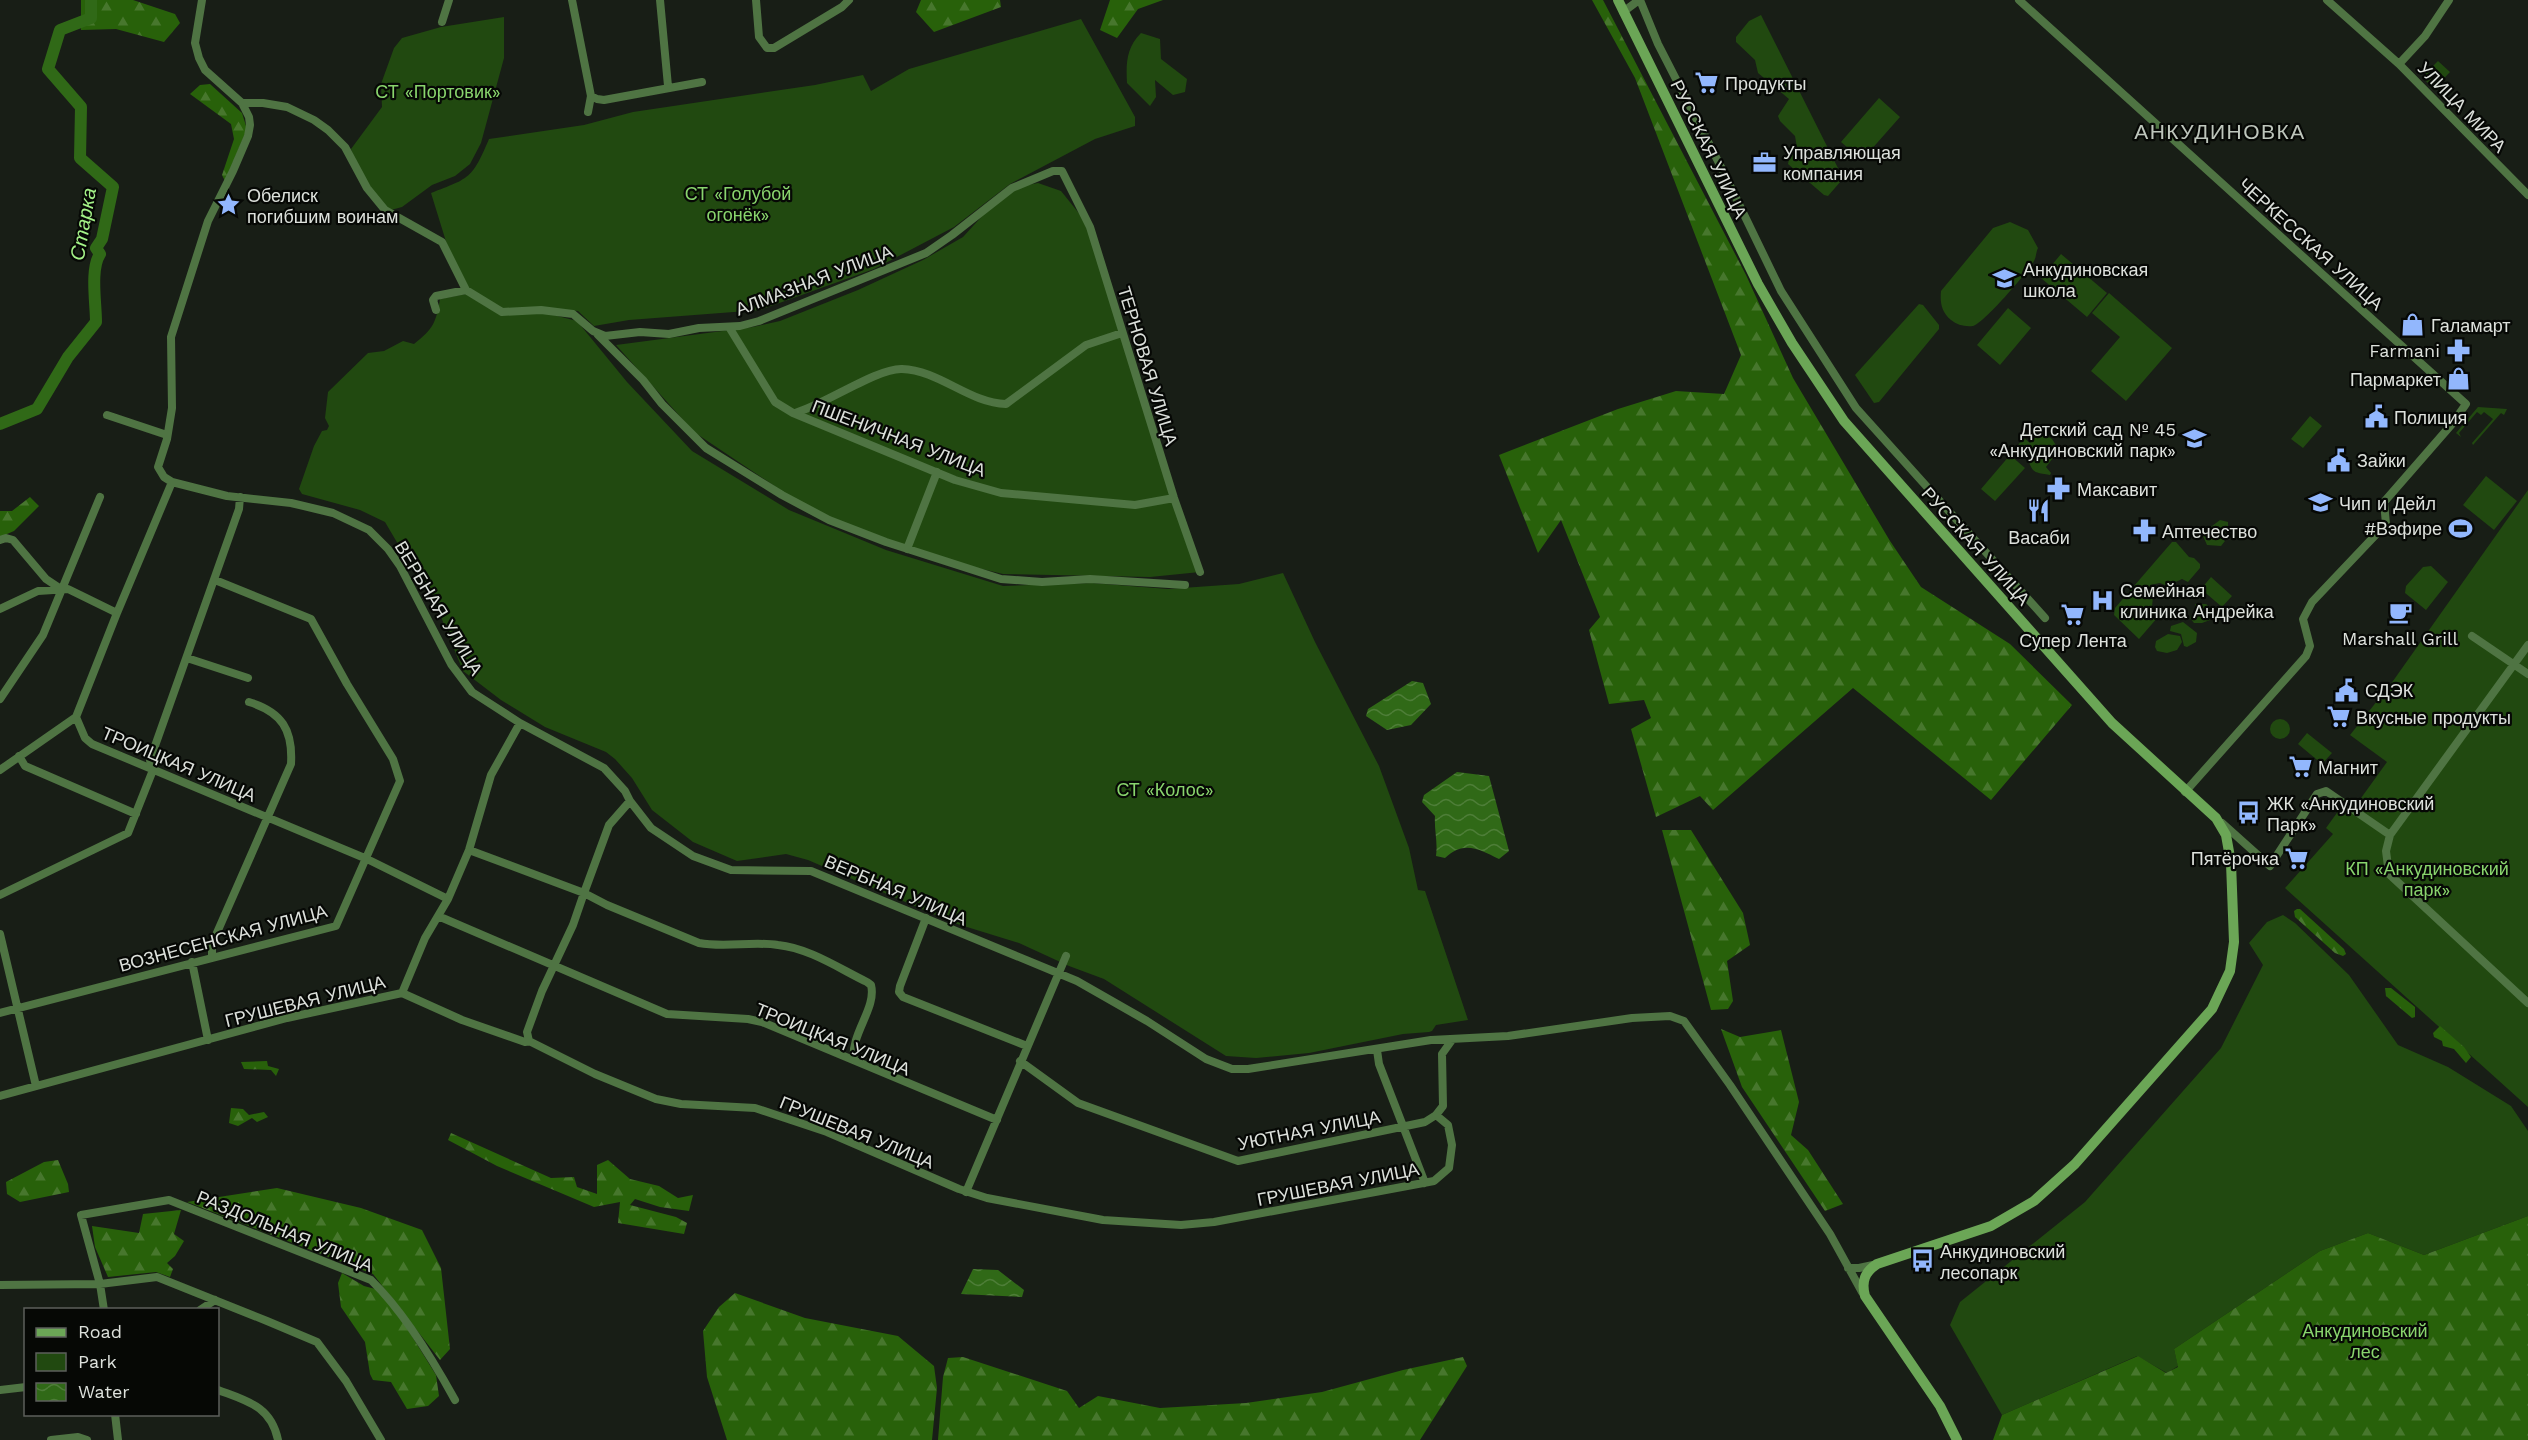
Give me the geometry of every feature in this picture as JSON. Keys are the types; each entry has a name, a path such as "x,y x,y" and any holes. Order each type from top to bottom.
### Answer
{"street":[{"path":"0,770 76,717 172,482 164,477 158,466 172,408 171,336 208,221 249,136 249,117 242,103 213,79 199,58 195,43 201,0"},
{"path":"442,22 449,0"},
{"path":"572,0 591,96 588,112"},
{"path":"660,0 668,86"},
{"path":"756,0 759,37 767,48 774,48 842,7 849,0"},
{"name":"РУССКАЯ УЛИЦА","path":"1618,0 1758,284 1792,342 1844,421 2112,723 2216,818"},
{"path":"1623,12 1639,0 1658,44 1781,291 1850,399 2044,618"},
{"name":"ЧЕРКЕССКАЯ УЛИЦА","path":"2019,0 2466,404 2452,424 2384,502 2386,524 2312,602 2303,619 2310,646 2306,656 2185,792"},
{"name":"УЛИЦА МИРА","path":"2327,0 2399,64 2528,195"},
{"name":"УЛИЦА МИРА","path":"2399,64 2425,36 2449,0"},
{"path":"591,96 604,100 668,86 702,82"},
{"path":"647,91 649,100"},
{"path":"242,103 263,103 287,107 314,120 328,130 345,147 367,188 385,210 442,242 466,290 502,312 542,310 573,314 597,334 686,429 716,456 816,514 907,549 986,575 1020,582 1090,579 1185,585"},
{"name":"АЛМАЗНАЯ УЛИЦА","path":"597,334 613,337 640,332 669,333 751,324 926,253 952,236 1002,194 1057,171"},
{"name":"ТЕРНОВАЯ УЛИЦА","path":"1057,171 1090,226 1174,498 1200,572"},
{"path":"436,310 433,300 436,296 466,290"},
{"name":"ПШЕНИЧНАЯ УЛИЦА","path":"729,327 775,402 794,413 955,480 1001,493 1057,499 1135,505 1174,498"},
{"path":"794,413 812,408 885,372 900,369 921,372 993,404 1006,404 1086,345 1122,333"},
{"path":"107,415 167,435"},
{"path":"907,549 937,472"},
{"name":"ВЕРБНАЯ УЛИЦА","path":"172,482 226,496 291,503 333,513 352,520 374,534 400,566 460,678 486,703 604,768 626,791 630,801 651,828 666,840 708,863 731,870 812,871 1077,981 1147,1021 1206,1059 1232,1069 1248,1070 1431,1040 1508,1036 1632,1018 1671,1016 1684,1021 1824,1225 1848,1268"},
{"path":"0,699 43,635 100,497"},
{"path":"0,895 128,833 153,770 150,760 215,580 239,509 240,497"},
{"path":"0,540 6,538 13,540 46,579 62,589"},
{"name":"ВОЗНЕСЕНСКАЯ УЛИЦА","path":"0,1012 336,926 400,781 393,759 347,684 311,618 215,580"},
{"path":"0,609 38,591 68,589 117,613"},
{"path":"2472,636 2528,674"},
{"path":"2528,645 2390,835 2386,851 2390,874 2528,1003"},
{"path":"187,658 248,678"},
{"path":"212,956 212,944 291,764 292,747 285,725 266,707 249,702"},
{"name":"ТРОИЦКАЯ УЛИЦА","path":"76,717 85,738 92,744 367,859 448,899"},
{"path":"402,993 425,938 448,899 469,850 491,775 520,723"},
{"path":"19,756 25,766 136,814"},
{"path":"2216,818 2270,866 2321,791 2329,791 2390,835"},
{"path":"529,1041 528,1028 542,991 555,966 609,825 630,801"},
{"path":"1848,1268 1859,1269 1975,1233 2007,1218 2034,1201 2075,1164 2212,1010 2230,971 2234,942 2231,863 2226,835 2216,818"},
{"path":"469,850 584,893 607,905 699,943 781,945 807,953 871,985 872,995 853,1046 854,1060"},
{"name":"ТРОИЦКАЯ УЛИЦА","path":"438,916 667,1014 748,1019 762,1022 997,1120"},
{"path":"926,918 899,992 903,997 1027,1046"},
{"path":"0,934 36,1086"},
{"path":"966,1192 1066,956"},
{"path":"192,962 208,1040"},
{"name":"ГРУШЕВАЯ УЛИЦА","path":"0,1096 287,1018 402,993 462,1020 525,1042 529,1041 595,1074 656,1099 681,1104 755,1108 827,1132 966,1192 1102,1220 1181,1225 1214,1222 1434,1181 1449,1168 1452,1145 1448,1125 1436,1115"},
{"path":"1436,1115 1443,1106 1442,1054 1452,1040"},
{"path":"1377,1050 1379,1065 1425,1183"},
{"name":"УЮТНАЯ УЛИЦА","path":"1020,1062 1078,1103 1238,1161 1425,1122 1436,1115"},
{"name":"РАЗДОЛЬНАЯ УЛИЦА","path":"100,1284 81,1215 169,1200 364,1275 387,1295 455,1400"},
{"path":"1865,1296 1864,1278 1870,1268 1877,1264"},
{"path":"1848,1268 1940,1406 1957,1440"},
{"path":"0,1285 100,1284 157,1277 215,1300 317,1342 346,1381 381,1440"},
{"path":"100,1284 104,1308"},
{"path":"203,1308 215,1300"},
{"path":"0,1390 24,1388"},
{"path":"219,1390 252,1403 266,1413 275,1425 278,1440"},
{"path":"115,1416 118,1440"},
{"path":"51,1440 78,1437 87,1440"}],"green space":[{"path":"81,0 133,0 175,14 180,23 164,42 116,29 81,30"},
{"path":"921,0 1000,0 1001,7 934,32 916,12"},
{"path":"1110,0 1163,0 1138,9 1117,38 1100,30"},
{"path":"1592,0 1603,0 1746,275 1793,378 1890,541 1921,587 2010,644 2072,705 1991,800 1853,688 1713,810 1700,796 1656,817 1631,729 1651,718 1644,700 1609,704 1589,630 1600,617 1561,520 1538,553 1499,455 1618,409 1676,391 1724,394 1741,355 1635,78"},
{"path":"1761,15 1842,176 1841,181 1828,196 1788,164 1797,148 1795,136 1778,116 1789,99 1758,73 1755,60 1736,42 1736,37 1749,21"},
{"name":"СТ «Портовик»","path":"504,17 504,58 481,143 470,164 455,176 432,185 402,207 391,210 372,191 351,149 382,107 381,84 394,48 402,38 441,27"},
{"name":"СТ «Голубой огонёк»","path":"1081,19 1135,117 1135,126 1095,139 1010,184 954,227 874,269 760,310 629,320 594,326 578,311 543,308 498,309 468,288 448,248 431,193 454,184 468,175 478,162 489,139 584,125 633,112 815,85 863,75 871,91 909,69"},
{"path":"1141,33 1160,39 1161,59 1187,79 1185,92 1173,95 1155,80 1156,97 1150,106 1127,83 1128,57 1132,44"},
{"path":"2438,61 2450,72 2434,89 2422,77"},
{"path":"210,84 242,113 247,129 225,181 222,175 234,139 231,124 190,94 200,85"},
{"path":"1879,98 1900,117 1862,160 1841,142"},
{"path":"1038,183 1061,191 1090,227 1200,572 1150,577 1003,574 957,563 872,534 806,507 694,432 616,345 753,327 780,321 858,290 923,260 963,237 995,202 1023,186"},
{"path":"2010,222 2028,230 2038,248 2034,261 1986,317 1973,326 1956,323 1943,310 1941,291 1993,228"},
{"path":"2061,254 2107,293 2087,317 2041,278"},
{"path":"2109,293 2172,348 2126,401 2091,371 2120,337 2092,313"},
{"name":"СТ «Колос»","path":"466,294 499,314 546,313 577,321 627,382 692,451 789,510 886,550 1003,586 1092,583 1168,589 1239,584 1283,573 1315,642 1379,766 1409,848 1418,890 1425,891 1468,1020 1436,1025 1429,1032 1403,1034 1309,1053 1256,1058 1226,1056 1104,979 1019,943 954,923 808,860 786,854 737,861 693,842 652,810 632,778 606,752 545,727 501,700 463,671 441,617 385,522 360,510 302,494 299,489 314,446 322,431 327,430 329,426 325,418 328,392 368,353 384,351 403,341 414,344 433,325 440,299"},
{"path":"1919,304 1923,305 1939,325 1939,329 1879,402 1874,403 1855,375"},
{"path":"2008,308 2031,328 2000,365 1977,345"},
{"path":"2478,407 2507,409 2504,415 2501,413 2473,445 2472,443 2493,419 2484,412 2481,415 2477,412 2459,433 2461,437 2456,433"},
{"path":"2310,416 2322,426 2303,448 2291,439"},
{"path":"2040,432 2052,439 2059,450 2046,467 2050,475 2036,472 2032,469 2026,456 2012,452 2024,438 2030,443"},
{"path":"2010,455 2025,468 1995,501 1981,489"},
{"path":"2486,476 2517,501 2494,530 2463,505"},
{"name":"КП «Анкудиновский парк»","path":"2528,490 2528,1107 2285,888 2333,834 2326,828 2347,799 2356,805 2387,762 2350,735 2393,681"},
{"path":"30,497 39,506 14,531 0,537 0,511 12,511"},
{"path":"2220,520 2228,522 2228,530 2221,538 2225,541 2221,546 2207,545 2203,536 2204,532"},
{"path":"2172,542 2176,542 2189,557 2194,558 2200,564 2200,568 2188,582 2182,579 2167,586 2160,583 2150,585 2149,592 2153,596 2152,607 2158,617 2139,639 2114,615 2115,608"},
{"path":"2431,566 2448,582 2426,610 2405,593 2406,586 2423,567"},
{"path":"2211,577 2232,596 2222,607 2201,589"},
{"path":"2195,604 2206,604 2212,609 2210,620 2194,623 2190,618 2196,611"},
{"path":"2183,622 2197,633 2196,642 2187,647 2184,646 2181,634 2170,631 2171,626"},
{"path":"2168,634 2180,636 2182,642 2177,650 2167,653 2157,651 2156,641"},
{"path":"2276,719 2284,719 2290,725 2290,733 2284,739 2276,739 2270,733 2270,725"},
{"path":"2307,733 2332,753 2322,764 2298,744"},
{"path":"1662,830 1691,830 1743,913 1750,945 1727,961 1733,1001 1728,1009 1711,1010"},
{"path":"2300,909 2344,949 2346,954 2343,956 2335,953 2295,917 2294,911"},
{"path":"2283,915 2295,923 2349,975 2398,1045 2448,1067 2511,1106 2528,1131 2528,1216 2424,1255 2368,1233 2320,1251 2174,1349 2178,1366 2167,1373 2137,1356 2002,1415 1950,1325 1960,1302 2085,1202 2221,1048 2263,965 2249,943 2267,922"},
{"path":"2385,988 2391,988 2415,1007 2415,1017 2412,1018 2386,996"},
{"path":"2440,1026 2464,1047 2471,1057 2466,1063 2454,1049 2443,1046 2442,1041 2434,1037 2433,1033"},
{"path":"1721,1029 1740,1037 1781,1030 1799,1102 1791,1135 1808,1150 1843,1204 1825,1211 1742,1087"},
{"path":"267,1061 268,1066 279,1069 276,1076 271,1070 244,1069 241,1062"},
{"path":"231,1108 243,1109 249,1115 264,1112 268,1117 257,1122 252,1118 238,1126 229,1123"},
{"path":"451,1133 551,1178 574,1177 577,1187 597,1194 597,1165 608,1160 630,1179 659,1186 678,1198 693,1195 689,1211 660,1207 635,1199 630,1205 676,1217 687,1223 684,1234 618,1223 620,1202 594,1207 497,1166 448,1140"},
{"path":"58,1160 69,1192 20,1202 7,1194 6,1182 44,1162"},
{"path":"277,1188 361,1208 422,1230 441,1268 450,1349 440,1360 373,1274 187,1202"},
{"path":"181,1210 174,1234 184,1241 175,1256 167,1263 173,1269 170,1277 156,1272 108,1277 95,1247 92,1226 139,1233 143,1214"},
{"name":"Анкудиновский лес","path":"2528,1216 2528,1440 1993,1440 2002,1415 2138,1356 2166,1373 2178,1367 2174,1349 2320,1251 2368,1233 2424,1255"},
{"path":"342,1273 364,1286 379,1290 400,1317 436,1375 439,1396 428,1406 407,1409 391,1382 373,1380 365,1342 341,1307 338,1283"},
{"path":"735,1293 805,1318 898,1336 934,1366 937,1388 932,1440 727,1440 707,1377 703,1331 719,1307"},
{"path":"963,1357 1067,1391 1079,1408 1098,1396 1160,1408 1246,1403 1322,1392 1403,1370 1463,1357 1467,1366 1420,1440 938,1440 943,1377 948,1358"}],"water":[{"path":"1412,681 1423,683 1431,704 1411,725 1387,730 1366,716 1368,709"},
{"path":"1457,772 1489,776 1509,851 1499,859 1472,848 1459,849 1445,858 1436,856 1435,816 1422,802 1424,795"},
{"path":"973,1269 998,1270 1024,1290 1022,1297 961,1294"}],"waterway":[{"name":"Старка","path":"0,424 37,409 68,357 96,322 94,277 100,254 96,248 102,239 113,187 80,158 81,107 48,69 60,30 91,18 91,0"}],"place":[{"name":"Продукты","path":"1707,83"},
{"name":"Управляющая компания","path":"1765,162"},
{"name":"Обелиск погибшим воинам","path":"229,205"},
{"name":"Анкудиновская школа","path":"2005,279"},
{"name":"Галамарт","path":"2413,325"},
{"name":"Farmani","path":"2458,350"},
{"name":"Пармаркет","path":"2459,379"},
{"name":"Полиция","path":"2376,417"},
{"name":"Детский сад № 45 «Анкудиновский парк»","path":"2194,439"},
{"name":"Зайки","path":"2339,460"},
{"name":"Максавит","path":"2059,489"},
{"name":"Чип и Дейл","path":"2321,503"},
{"name":"Васаби","path":"2039,511"},
{"name":"#Вэфире","path":"2460,528"},
{"name":"Аптечество","path":"2144,531"},
{"name":"Семейная клиника Андрейка","path":"2102,600"},
{"name":"Marshall Grill","path":"2400,612"},
{"name":"Супер Лента","path":"2073,614"},
{"name":"СДЭК","path":"2347,690"},
{"name":"Вкусные продукты","path":"2338,717"},
{"name":"Магнит","path":"2300,767"},
{"name":"ЖК «Анкудиновский Парк»","path":"2249,813"},
{"name":"Пятёрочка","path":"2297,858"},
{"name":"Анкудиновский лесопарк","path":"1922,1261"}],"district":[{"name":"АНКУДИНОВКА","path":"2220,131"}]}
